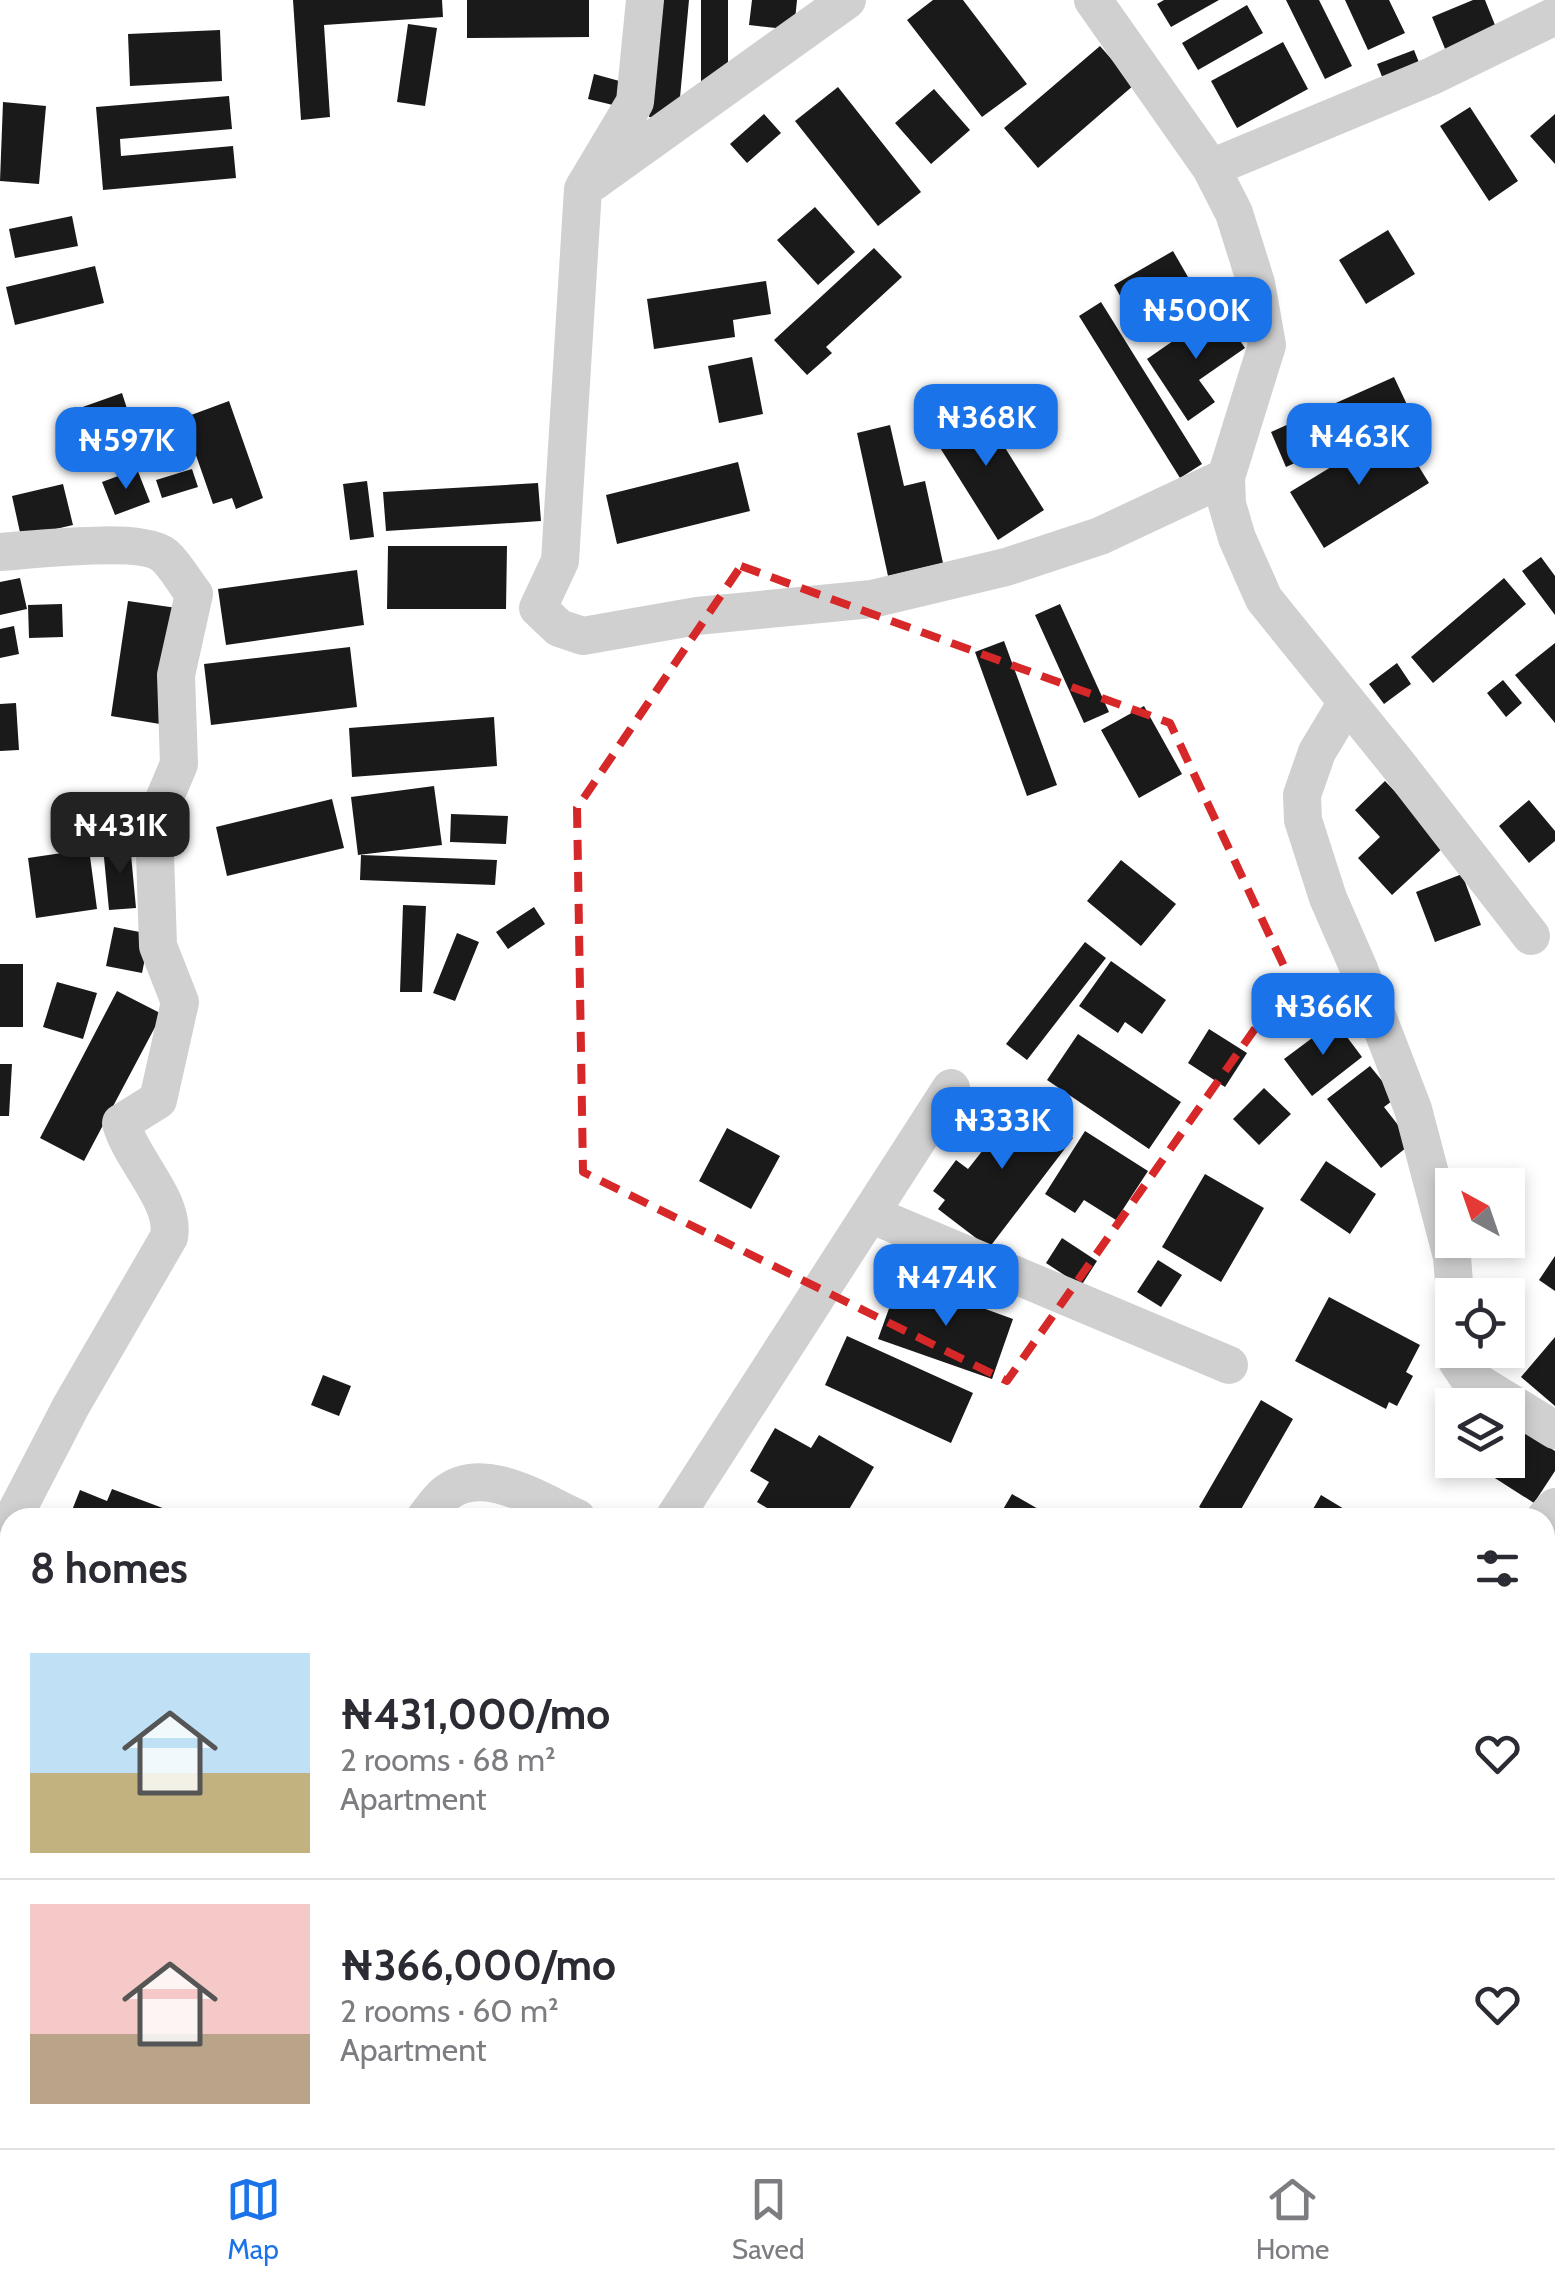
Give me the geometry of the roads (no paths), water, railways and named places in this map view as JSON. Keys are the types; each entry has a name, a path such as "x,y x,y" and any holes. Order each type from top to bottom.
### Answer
{"street":[{"path":"646,0 634,102 583,190 560,561 538,608 559,628 584,636 697,616 872,599 1006,567 1100,536 1226,477"},
{"path":"583,190 847,0"},
{"path":"1093,0 1210,168 1234,214 1256,283 1267,345 1226,477 1227,504 1237,538 1264,599 1532,936"},
{"path":"1210,168 1432,76 1555,16"},
{"path":"0,552 92,546 150,548 165,555 194,594 176,675 179,764 154,822 158,946 180,1002 158,1100 121,1124 126,1140 165,1206 171,1224 169,1237 17,1508"},
{"path":"1347,702 1317,752 1302,795 1303,820 1328,898 1413,1108 1452,1257 1454,1278"},
{"path":"680,1508 951,1088"},
{"path":"870,1214 1230,1365"},
{"path":"1462,1368 1467,1376 1555,1430"},
{"path":"433,1508 446,1493 468,1481 495,1482 554,1508"}]}
